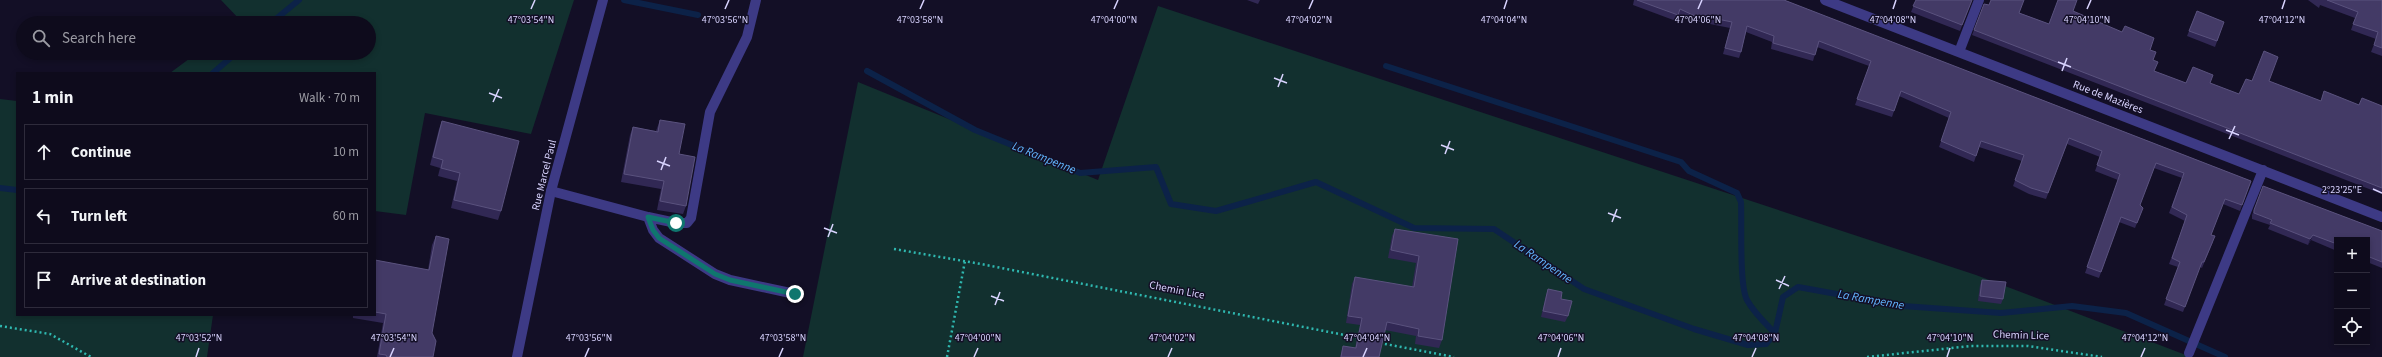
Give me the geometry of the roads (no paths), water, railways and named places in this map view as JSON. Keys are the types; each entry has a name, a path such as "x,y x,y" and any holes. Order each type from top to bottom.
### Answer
{"street":[{"name":"Rue Marcel Paul","path":"517,357 551,191 603,0"},
{"path":"551,191 648,217 676,223 687,223 691,218 710,112 747,37 756,0"},
{"name":"Rue de Mazières","path":"1825,0 2382,217"},
{"path":"1959,52 1979,0"},
{"path":"2189,353 2263,170"},
{"path":"648,217 653,230 659,238 715,274 730,280 795,294"}],"waterway":[{"name":"La Rampenne","path":"280,16 299,0"},
{"name":"La Rampenne","path":"624,0 698,15"},
{"name":"La Rampenne","path":"214,72 228,60"},
{"path":"1386,66 1681,162 1689,171 1737,193 1741,202 1744,292 1753,309 1775,333"},
{"name":"La Rampenne","path":"867,71 975,130 1080,173 1156,167 1171,204 1216,211 1316,182 1414,228 1494,229 1584,289 1694,329 1748,345 1766,344 1775,333 1783,297 1798,287 1903,306 2001,313 2072,306 2126,313 2225,357"},
{"name":"La Rampenne","path":"0,188 16,190"}]}
